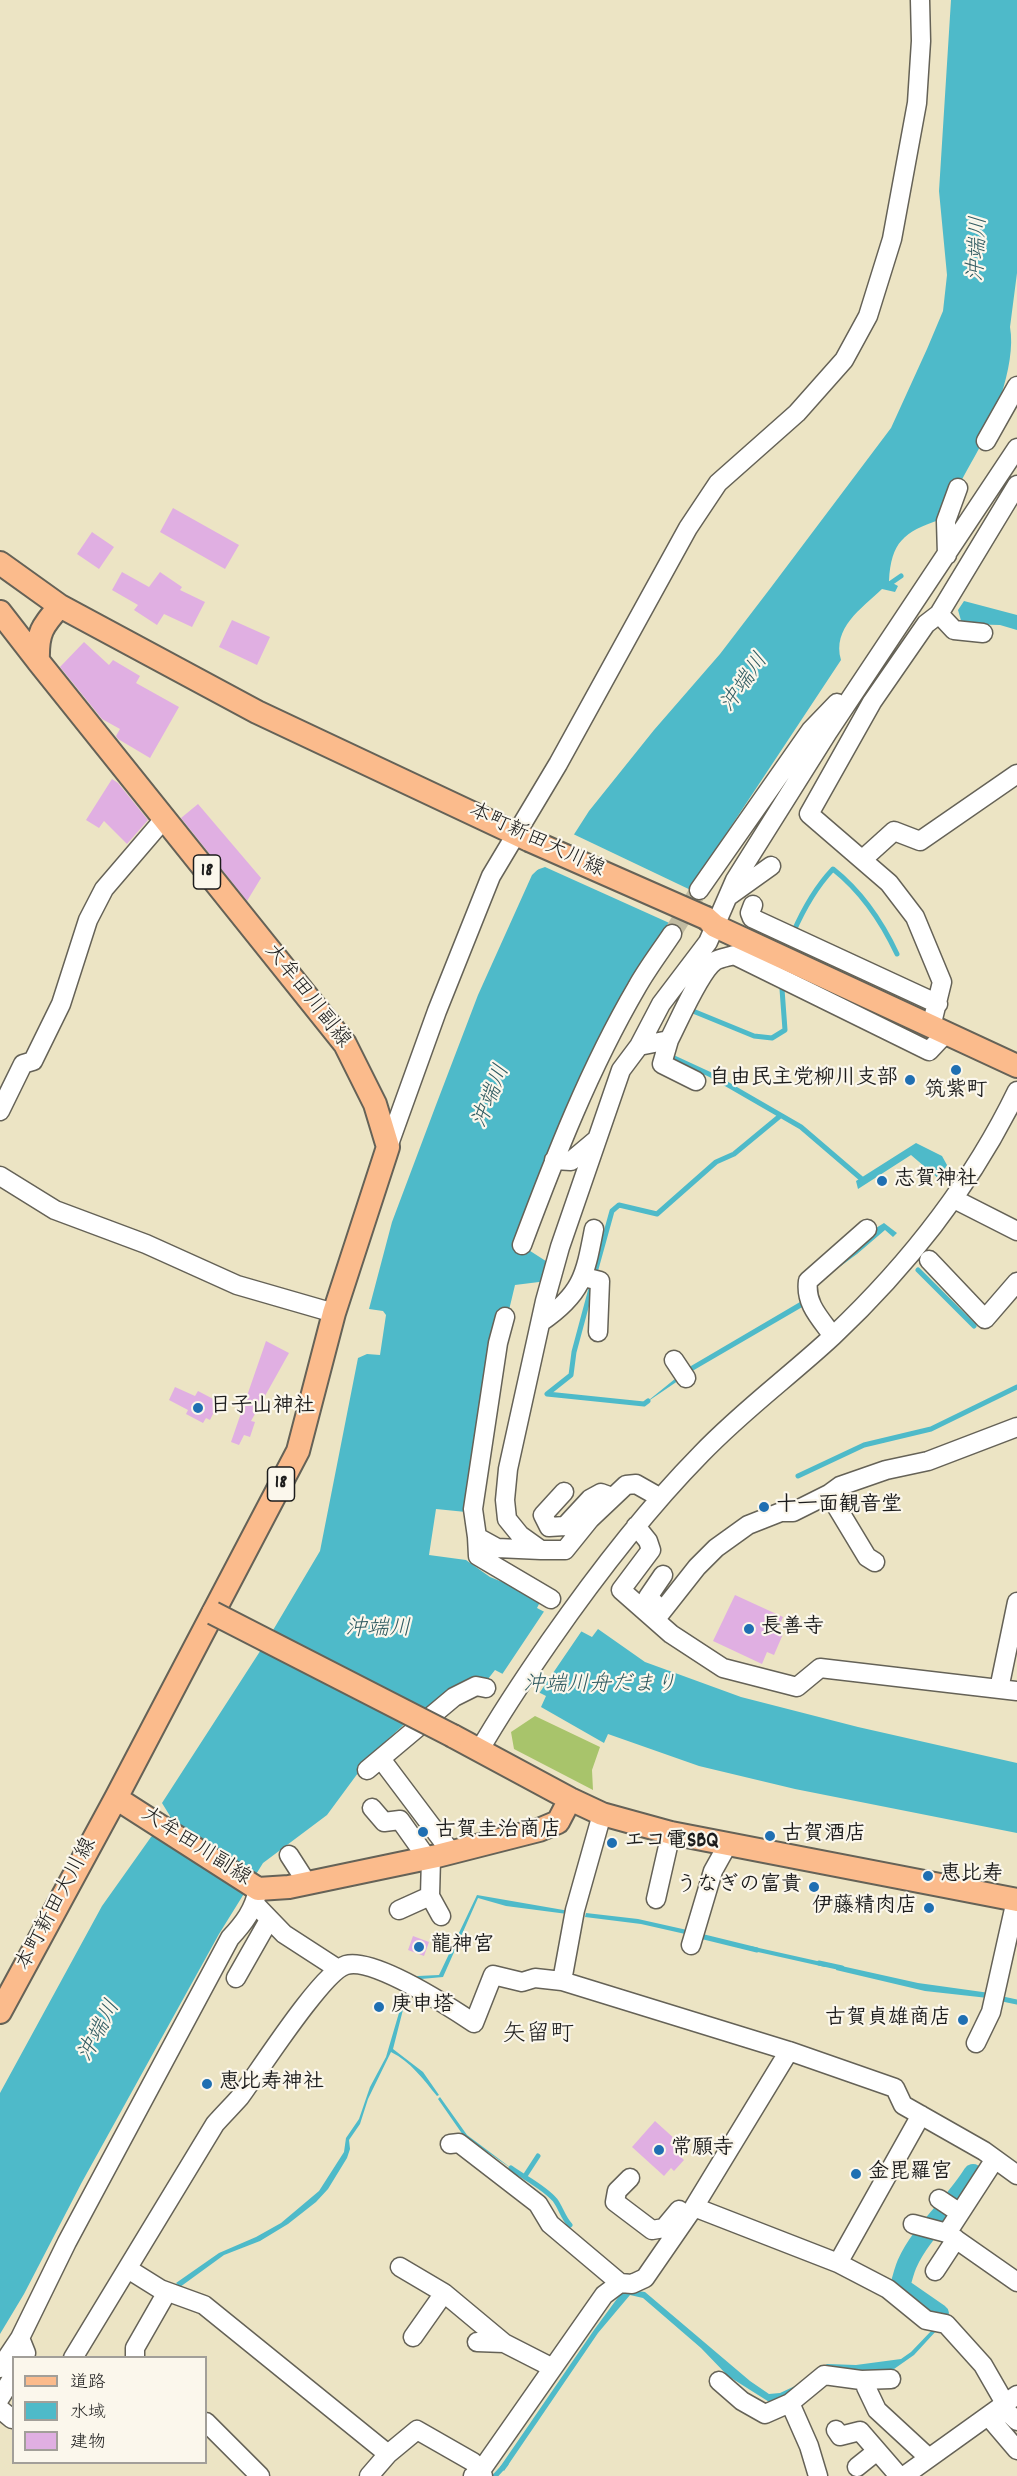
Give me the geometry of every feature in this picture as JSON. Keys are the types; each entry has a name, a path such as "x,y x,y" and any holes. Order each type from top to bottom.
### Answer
{"main road":[{"path":"0,563 60,606 44,623 38,640 38,661"},
{"name":"本町新田大川線","path":"60,606 257,712 1017,1066"},
{"name":"大牟田川副線","path":"0,612 345,1044 375,1104 388,1147 334,1313 298,1451 213,1613 120,1799 257,1897 288,1887 436,1856 539,1830 558,1822 570,1800"},
{"path":"213,1613 453,1736 570,1800 602,1814 671,1833 1017,1900"},
{"name":"本町新田大川線","path":"0,2012 120,1799"}],"street":[{"path":"388,1147 433,1022 491,876 523,837 688,528 718,483 797,412 844,360 868,316 892,239 917,103 921,41 920,0"},
{"path":"986,441 1008,415 1017,386"},
{"path":"541,1550 520,1535 507,1519 505,1500 508,1470 560,1247 621,1070 639,1046 661,1004 708,942 710,922 729,896 735,880 847,702 1017,448"},
{"path":"696,1081 662,1064 669,1040 708,969 715,961 734,955 929,1050 938,1030 938,1004 942,982 915,917 889,883 809,814 872,702 926,624 940,611 1017,485"},
{"path":"947,555 946,521 958,488"},
{"path":"920,594 940,611 954,630 983,633"},
{"path":"699,890 811,730 838,701 847,702"},
{"path":"818,795 828,732"},
{"path":"863,860 894,831 920,841 1017,774"},
{"path":"0,1111 23,1064 33,1061 61,1004 88,920 104,889 164,819"},
{"path":"729,896 771,866"},
{"path":"753,905 750,913 752,918 938,1004"},
{"path":"522,1245 554,1160 598,1060 637,987 672,934"},
{"path":"598,1060 640,1007 661,1004"},
{"path":"639,1046 669,1040"},
{"path":"479,1751 500,1714 583,1593 659,1497 726,1429 833,1336 917,1248 954,1199 1004,1119 1017,1091"},
{"path":"554,1160 571,1161 597,1139"},
{"path":"0,1176 55,1210 146,1244 237,1285 334,1313"},
{"path":"954,1199 1017,1231"},
{"path":"594,1229 592,1279 598,1332"},
{"path":"833,1336 810,1304 807,1292 808,1281 867,1229"},
{"path":"929,1260 985,1319 1017,1282"},
{"path":"541,1322 563,1307 592,1279"},
{"path":"505,1317 498,1343 473,1509 478,1556 550,1599"},
{"path":"674,1360 686,1378"},
{"path":"659,1614 697,1567 716,1548 748,1525 781,1512 793,1512 849,1483 886,1470 928,1461 1017,1427"},
{"path":"477,1537 497,1548 566,1550 590,1519 626,1485 636,1484 659,1497"},
{"path":"564,1492 543,1515 549,1527 565,1526 590,1499 601,1493 612,1497"},
{"path":"829,1494 867,1557 875,1562"},
{"path":"636,1526 648,1541 651,1550 621,1590 659,1614"},
{"path":"663,1575 648,1597 670,1634 723,1668 797,1687 820,1668 1008,1690 1017,1602"},
{"path":"441,1916 430,1896 436,1856 380,1766 454,1697 476,1686 486,1688"},
{"path":"372,1808 384,1822 400,1820 436,1856"},
{"path":"562,1982 574,1914 602,1814"},
{"path":"656,1899 671,1833"},
{"path":"703,1884 725,1843"},
{"path":"693,1938 713,1871 725,1843"},
{"path":"288,1856 307,1883"},
{"path":"399,1910 430,1896"},
{"path":"257,1897 269,1920 284,1934 338,1969"},
{"path":"0,2368 20,2338 67,2242 230,1938 245,1922 257,1897"},
{"path":"976,2043 991,2012 1017,1900"},
{"path":"236,1978 269,1920"},
{"path":"75,2356 214,2124 240,2097 316,1991 338,1969 347,1965 366,1966 411,1986 474,2023 492,1975 522,1982 535,1978 562,1982 789,2051 895,2088 903,2105 990,2155 1017,2175"},
{"path":"450,2144 459,2143 538,2204 550,2224 620,2283 632,2284 645,2278 691,2210 789,2051"},
{"path":"838,2263 921,2115"},
{"path":"934,2271 960,2213 990,2155"},
{"path":"630,2178 617,2191 615,2202 652,2230 664,2228 677,2210 691,2210 838,2263 888,2289 931,2321 946,2324 983,2365 1003,2406 1017,2450"},
{"path":"939,2199 960,2213"},
{"path":"913,2224 951,2236 1017,2282"},
{"path":"400,2267 443,2287 493,2335 553,2368"},
{"path":"128,2269 163,2291 204,2305 388,2454"},
{"path":"369,2476 388,2454 417,2430 473,2462 480,2475 604,2295 620,2283"},
{"path":"413,2337 443,2287"},
{"path":"135,2356 135,2348 163,2291"},
{"path":"20,2338 26,2353 25,2356"},
{"path":"719,2381 742,2401 765,2414 790,2403 816,2372 861,2380 891,2379"},
{"path":"0,2398 12,2378"},
{"path":"866,2387 877,2410 929,2458"},
{"path":"790,2403 809,2446 818,2476"},
{"path":"1003,2406 1017,2421"},
{"path":"836,2430 840,2436 860,2431 902,2476 1003,2406"},
{"path":"209,2424 260,2476"},
{"path":"857,2467 877,2451"}],"green space":[{"path":"535,1716 600,1747 592,1770 593,1790 514,1749 511,1732"}],"water":[{"name":"沖端川","path":"951,0 1017,0 1017,273 1010,327 1010,360 1001,397 979,449 939,520 908,534 896,548 889,581 898,586 895,592 882,589 857,612 844,629 839,649 841,660 714,852 716,856 638,981 524,1247 552,1265 547,1281 515,1285 504,1331 476,1513 436,1509 429,1555 466,1560 490,1577 542,1598 537,1608 592,1637 598,1629 645,1662 741,1697 858,1727 1017,1763 1017,1833 795,1789 699,1766 608,1734 604,1743 541,1707 546,1696 495,1670 488,1679 448,1694 411,1718 372,1754 327,1815 263,1863 219,1934 82,2182 24,2294 0,2334 0,2093 102,1906 151,1837 166,1825 170,1816 162,1803 266,1642 320,1551 358,1358 367,1354 380,1355 386,1315 383,1311 369,1309 392,1222 478,995 532,875 573,836 589,811 654,730 720,654 891,428 943,311 947,275 939,191"},
{"path":"964,601 1017,615 1017,630 1000,625 962,624 958,610"},
{"path":"916,1143 942,1156 947,1165 939,1179 911,1155 858,1189 856,1181"},
{"path":"884,1223 897,1233 893,1237 885,1230 819,1282 871,1231"},
{"path":"800,1302 804,1306 694,1370 644,1404 691,1366"},
{"path":"477,1895 575,1912 575,1915 506,1906 478,1898 443,1977 410,1980 418,1976 439,1975"},
{"path":"586,1913 638,1919 696,1932 694,1936 641,1924 585,1917"},
{"path":"750,1946 826,1963 825,1967 749,1950"},
{"path":"837,1965 918,1983 997,1994 997,1999 925,1991 836,1970"},
{"path":"406,1989 408,1990 393,2049 423,2072 439,2095 437,2096 411,2066 391,2052 368,2099 360,2124 349,2140 350,2149 347,2158 328,2189 316,2202 288,2224 260,2241 224,2255 180,2287 176,2283 219,2253 281,2223 319,2191 344,2152 346,2138 359,2119 370,2087 386,2057"},
{"path":"440,2097 467,2135 515,2171 463,2135 438,2099"},
{"path":"932,2225 936,2228 915,2255 902,2287 898,2286 912,2254"},
{"path":"630,2290 645,2292 750,2381 769,2394 780,2393 795,2386 827,2364 856,2365 901,2359 934,2328 937,2330 914,2355 884,2376 841,2372 774,2405 728,2376 701,2348 643,2298 630,2295 598,2333 504,2471 500,2467 594,2330 622,2292"}],"pier":[{"path":"571,833 697,893 676,926 545,867 531,872"},
{"path":"545,1610 583,1629 538,1695 501,1676"}],"building":[{"path":"173,508 239,545 225,569 160,532"},
{"path":"92,532 114,547 99,569 77,554"},
{"path":"122,572 149,587 160,572 182,587 180,590 205,602 192,627 164,614 157,625 134,610 138,605 112,590"},
{"path":"232,620 270,637 257,665 219,647"},
{"path":"84,642 109,665 113,660 140,676 136,683 179,707 150,758 118,739 116,736 120,729 102,719 60,667"},
{"path":"112,779 118,783 148,820 127,844 104,821 99,828 86,820"},
{"path":"198,804 261,878 247,901 181,818"},
{"path":"266,1341 289,1353 251,1421 255,1422 250,1437 244,1435 239,1445 231,1442"},
{"path":"175,1387 195,1396 198,1391 219,1402 210,1420 206,1418 203,1423 186,1414 188,1410 169,1400"},
{"path":"735,1595 783,1617 777,1631 783,1634 774,1655 767,1652 762,1664 713,1641"},
{"path":"413,1936 429,1942 424,1956 408,1950"},
{"path":"655,2121 687,2150 681,2157 684,2160 674,2171 671,2168 664,2176 632,2147"}],"waterway":[{"path":"888,585 901,576"},
{"path":"793,933 810,899 833,869 853,887 870,908 897,954"},
{"path":"688,1009 754,1036 772,1038 785,1030 782,989"},
{"path":"669,1053 672,1057 711,1075 801,1127 864,1181"},
{"path":"594,1276 612,1211 619,1205 657,1214 716,1162 734,1154 780,1116"},
{"path":"918,1270 974,1326"},
{"path":"592,1285 574,1352 571,1375 547,1394 644,1404 648,1401"},
{"path":"798,1476 864,1445 931,1429 1017,1387"},
{"path":"696,1935 757,1950"},
{"path":"819,1963 842,1968"},
{"path":"998,1998 1017,2002"},
{"path":"525,2176 538,2156"},
{"path":"511,2168 551,2195 570,2225"},
{"path":"939,2314 900,2287 913,2252 973,2174"},
{"path":"495,2476 506,2464"}],"tunnel":[{"path":"672,934 699,890"}],"place":[{"name":"筑紫町","path":"956,1070"},
{"name":"自由民主党柳川支部","path":"910,1080"},
{"name":"志賀神社","path":"882,1181"},
{"name":"日子山神社","path":"198,1408"},
{"name":"十一面観音堂","path":"764,1507"},
{"name":"長善寺","path":"749,1629"},
{"name":"古賀圭治商店","path":"423,1832"},
{"name":"古賀酒店","path":"770,1836"},
{"name":"エコ電SBQ","path":"612,1843"},
{"name":"恵比寿","path":"928,1876"},
{"name":"うなぎの富貴","path":"814,1887"},
{"name":"伊藤精肉店","path":"929,1908"},
{"name":"龍神宮","path":"419,1947"},
{"name":"庚申塔","path":"379,2007"},
{"name":"古賀貞雄商店","path":"963,2020"},
{"name":"恵比寿神社","path":"207,2084"},
{"name":"常願寺","path":"659,2150"},
{"name":"金毘羅宮","path":"856,2174"}],"district":[{"name":"矢留町","path":"538,2037"}],"water label":[{"name":"沖端川舟だまり","path":"600,1687"}]}
